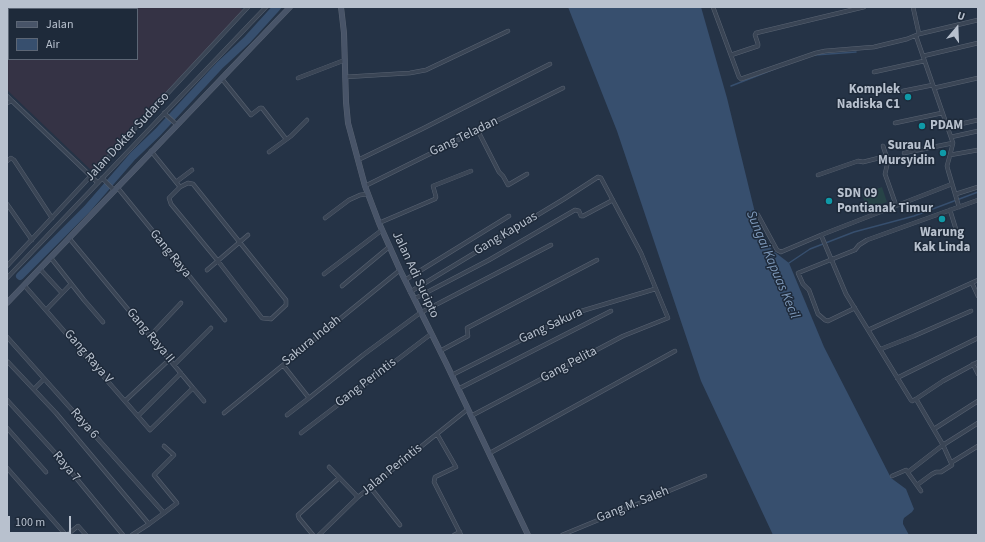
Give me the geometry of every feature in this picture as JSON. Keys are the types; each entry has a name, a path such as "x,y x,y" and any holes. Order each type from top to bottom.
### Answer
{"main road":[{"path":"7,303 51,258 114,188 222,79 290,7"},
{"name":"Jalan Adi Sucipto","path":"341,7 344,33 348,123 365,186 389,247 410,292 490,453 528,535"}],"street":[{"name":"Jalan Dokter Sudarso","path":"7,266 248,7"},
{"path":"7,278 98,183 104,180 115,165 266,7"},
{"path":"713,7 741,79 816,53 874,47 978,20"},
{"path":"731,55 758,46 755,35 756,33 864,7"},
{"path":"914,7 918,35 924,60 953,143 947,166 959,205"},
{"path":"346,77 410,73 426,70 508,31"},
{"path":"923,56 978,43"},
{"path":"298,78 345,60"},
{"path":"874,72 924,60"},
{"path":"358,160 422,130 550,64"},
{"path":"903,91 978,78"},
{"path":"222,79 251,115 262,108 286,139"},
{"name":"Gang Teladan","path":"365,186 563,88"},
{"path":"7,96 98,183"},
{"path":"7,103 12,100"},
{"path":"164,113 177,125"},
{"path":"896,123 942,113"},
{"path":"269,152 307,120"},
{"path":"948,127 978,120"},
{"path":"478,131 508,186 527,174"},
{"path":"951,137 978,131"},
{"path":"904,153 953,143"},
{"path":"883,146 888,164 885,174 896,205"},
{"path":"950,155 978,150"},
{"path":"151,151 180,187"},
{"path":"818,175 858,161 863,162 886,156"},
{"path":"7,161 11,158 14,160 52,218"},
{"path":"108,158 115,165"},
{"path":"176,182 192,170"},
{"path":"379,223 435,198 433,186 471,171"},
{"name":"Gang Kapuas","path":"410,292 564,200 598,177 601,178 613,200"},
{"name":"Gang Raya","path":"104,180 114,188 224,320"},
{"path":"188,183 193,184 286,300 286,306 271,319 262,318 171,204 169,198 180,187 188,183"},
{"path":"758,215 777,250 779,252 783,252 821,235 952,184"},
{"path":"956,195 978,187"},
{"path":"76,193 83,199"},
{"path":"325,218 350,200 360,195 368,194"},
{"path":"69,200 75,207"},
{"path":"414,299 489,260 575,210 579,211 583,216 613,200 641,253 655,289"},
{"path":"855,308 828,321 825,320 818,314 809,290 803,284 798,273 855,250 859,245 867,240 950,210 959,205 978,200"},
{"path":"7,204 32,240"},
{"path":"950,210 958,236"},
{"path":"405,280 510,216"},
{"path":"324,274 382,230"},
{"path":"207,270 248,235"},
{"path":"821,235 840,282 910,400 912,401 916,399 943,381 978,362"},
{"name":"Gang Raya II","path":"69,238 204,401"},
{"path":"287,415 363,355 420,313 551,245"},
{"path":"342,286 389,247"},
{"path":"51,258 103,322"},
{"path":"440,351 468,336 467,328 597,260"},
{"path":"40,269 62,293"},
{"name":"Sakura Indah","path":"224,413 400,270"},
{"path":"868,330 978,280"},
{"path":"972,283 978,296"},
{"path":"46,310 71,284"},
{"name":"Gang Raya V","path":"24,285 126,400 150,430 193,388"},
{"name":"Gang Pelita","path":"471,416 616,340 668,318 655,289"},
{"name":"Gang Sakura","path":"452,375 569,316 594,306 655,289"},
{"path":"150,336 181,303"},
{"path":"458,389 611,311"},
{"path":"881,349 972,311"},
{"path":"174,365 210,328"},
{"name":"Gang Perintis","path":"301,432 431,334"},
{"name":"Raya 6","path":"7,337 162,512"},
{"path":"897,378 978,338"},
{"path":"490,453 675,351"},
{"path":"126,400 170,359"},
{"name":"Raya 6","path":"8,362 80,440 149,524"},
{"path":"974,364 978,374"},
{"path":"283,365 309,398"},
{"path":"139,415 181,373"},
{"path":"34,389 44,379"},
{"path":"916,399 952,462"},
{"name":"Raya 7","path":"7,400 68,468 123,535"},
{"path":"934,429 978,401"},
{"name":"Jalan Perintis","path":"319,535 358,497 468,409"},
{"path":"908,472 943,445 978,423"},
{"path":"7,428 46,472"},
{"path":"437,434 456,467 435,477 434,482 461,533 454,535"},
{"path":"132,535 149,524 162,512 177,503 154,474 174,455 164,446"},
{"path":"917,485 932,474 942,472 952,466 952,462 978,446"},
{"path":"329,467 358,497"},
{"path":"7,468 67,535 78,526 86,535"},
{"path":"892,476 905,470 921,490"},
{"name":"Gang M. Saleh","path":"562,535 705,476"},
{"path":"313,535 298,515 339,478"},
{"path":"370,487 400,525"}],"shaded area":[{"path":"7,7 239,7 243,10 92,171 7,90"}],"green space":[{"path":"882,187 887,202 867,209 862,194"}],"water":[{"name":"Sungai Kapuas Kecil","path":"568,7 701,7 727,98 758,225 772,250 789,263 824,347 891,478 906,489 914,509 904,518 903,521 909,535 773,535 701,381 617,131"}],"waterway":[{"path":"20,276 87,209 133,156 158,132 220,65 247,40 277,7"},
{"path":"815,55 856,52"},
{"path":"731,86 777,68"},
{"path":"789,263 810,249 854,232 914,216 978,192"}],"place":[{"name":"Komplek Nadiska C1","path":"908,97"},
{"name":"PDAM","path":"922,126"},
{"name":"Surau Al Mursyidin","path":"943,153"},
{"name":"SDN 09 Pontianak Timur","path":"829,201"},
{"name":"Warung Kak Linda","path":"942,219"}]}
